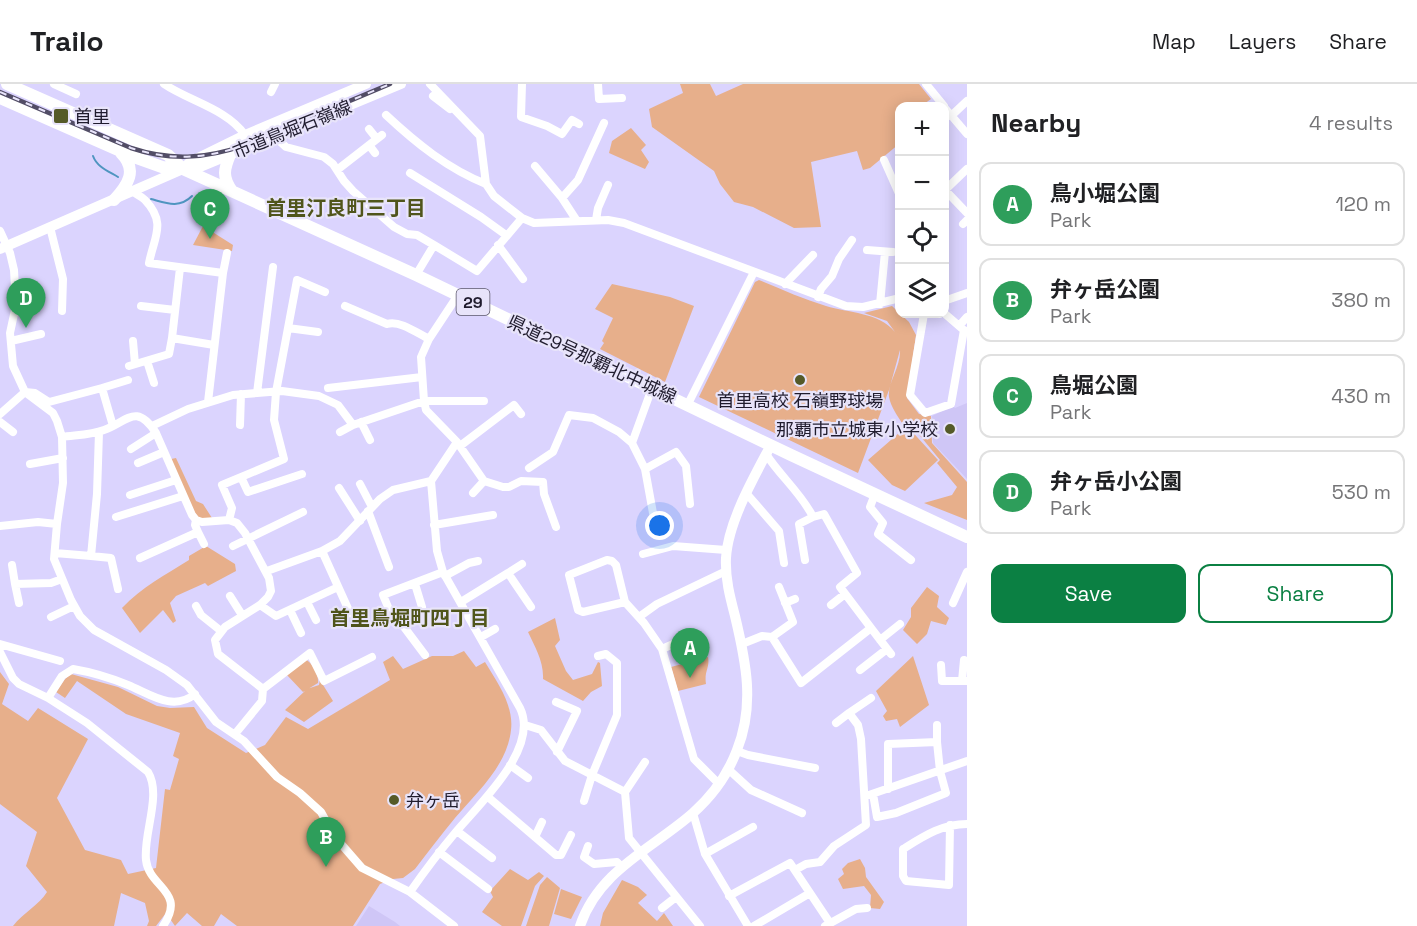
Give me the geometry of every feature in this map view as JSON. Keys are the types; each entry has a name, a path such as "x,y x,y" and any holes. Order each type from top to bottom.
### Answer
{"main road":[{"name":"県道29号那覇北中城線","path":"7,84 168,155 183,169 416,275 688,404 769,450 875,494 967,537"},
{"name":"県道29号那覇北中城線","path":"0,98 162,167 183,169"},
{"path":"114,200 130,188 130,167 126,158 116,149"},
{"path":"230,155 224,173 226,182 233,192"}],"street":[{"path":"54,84 76,94"},
{"path":"164,84 179,94 201,102 241,128 246,135"},
{"path":"271,92 275,84"},
{"name":"市道鳥堀石嶺線","path":"130,188 183,169 190,162 246,135 366,84"},
{"name":"市道鳥堀石嶺線","path":"183,169 193,170 401,84"},
{"path":"430,84 465,121"},
{"path":"522,84 521,117 547,126 560,137 572,120 579,124"},
{"path":"598,84 599,99 622,98"},
{"path":"928,85 940,102"},
{"path":"433,96 478,133 482,140 486,184 494,196 522,218 534,224 616,221 846,306 862,307 895,300"},
{"path":"951,116 967,101"},
{"path":"949,113 967,134"},
{"path":"386,115 424,149 486,184"},
{"path":"562,198 578,180 604,123"},
{"path":"337,170 352,152 369,146 379,137 369,129"},
{"path":"275,137 286,147 324,157 353,192 394,227 407,234 417,235 477,271 522,218"},
{"path":"369,146 375,153"},
{"path":"884,160 895,177"},
{"path":"536,166 577,221"},
{"path":"949,187 967,169"},
{"path":"410,173 482,217 506,235"},
{"path":"596,220 598,208 608,185"},
{"path":"130,188 144,199 154,211 157,219 158,232 149,263 223,273"},
{"path":"949,195 967,213"},
{"path":"3,247 114,200"},
{"path":"50,227 63,279 62,311"},
{"path":"0,231 3,247 13,262 16,305 10,341 14,366 25,392 53,413 62,437 63,483 54,552 62,579 80,616 94,630 166,670 188,685 216,722 236,734 277,777 321,812 335,837 362,868 410,892 454,926"},
{"path":"818,297 821,289 832,276 838,259 852,240"},
{"path":"416,275 434,245"},
{"path":"498,245 523,279"},
{"path":"867,250 889,252 880,304"},
{"path":"208,402 227,253"},
{"path":"785,284 813,255"},
{"path":"257,393 273,267"},
{"path":"133,341 132,365 169,354 180,268"},
{"path":"688,404 754,272"},
{"path":"229,520 232,508 222,485 284,459 274,420 276,392 297,280 325,292"},
{"path":"949,300 967,293"},
{"path":"458,295 429,339 421,357 426,410 458,444 484,481 503,487 509,487 521,481 543,482 544,494 556,527"},
{"path":"141,306 175,310"},
{"path":"345,306 387,324 392,322 405,327 429,339"},
{"path":"949,317 963,330"},
{"path":"923,318 910,395 925,413 951,404 967,317"},
{"path":"288,328 318,332"},
{"path":"10,341 41,334"},
{"path":"172,338 214,345"},
{"path":"147,361 154,383"},
{"path":"328,388 422,376"},
{"path":"0,414 25,392 35,393 50,402 128,380"},
{"path":"102,387 113,426"},
{"path":"632,443 652,388"},
{"path":"131,449 154,430 188,409 241,394 276,392 338,405 357,423 370,440"},
{"path":"240,425 241,394"},
{"path":"340,432 357,423 424,401 484,401"},
{"path":"410,892 439,852 488,797 510,765 525,725 517,702 444,574 434,525 431,481 458,444 514,405 521,414"},
{"path":"529,468 553,452 569,415 593,418 619,432 632,443 645,470 655,524"},
{"path":"62,437 99,432 132,416 141,418 154,430 196,520 195,525 204,544"},
{"path":"0,422 13,432"},
{"path":"91,556 97,494 99,432"},
{"path":"580,926 596,893 621,866 693,813 719,784 737,751 748,707 748,682 726,571 726,550 730,534 747,494 769,450"},
{"path":"769,450 798,495 806,503 813,517"},
{"path":"138,463 164,452"},
{"path":"645,470 676,452 687,466 690,504"},
{"path":"30,464 63,458"},
{"path":"241,477 248,492 302,474"},
{"path":"129,495 176,480"},
{"path":"267,570 322,551 340,542 370,509 397,488 431,481"},
{"path":"473,493 484,481"},
{"path":"360,484 389,567"},
{"path":"339,488 360,521"},
{"path":"747,494 779,531 784,563"},
{"path":"875,494 870,507 883,523 878,534 911,560"},
{"path":"116,517 183,496"},
{"path":"232,546 303,512"},
{"path":"806,560 799,524 824,514 856,573 840,586 889,652 860,670"},
{"path":"434,525 493,515"},
{"path":"196,520 202,522 229,520 242,527 267,570 271,584 268,597 221,631 215,640 218,654 263,689"},
{"path":"0,526 38,522 57,524"},
{"path":"140,558 198,532"},
{"path":"643,555 673,546 726,550"},
{"path":"322,551 350,613"},
{"path":"54,552 111,558 117,589"},
{"path":"625,602 583,612 578,610 569,576 607,560 616,565 625,602 662,649 693,759 719,784"},
{"path":"425,655 411,629 393,619 380,597 478,561"},
{"path":"461,602 522,564"},
{"path":"12,566 19,603"},
{"path":"639,617 657,604 726,571"},
{"path":"953,603 967,572"},
{"path":"508,573 531,607"},
{"path":"15,584 51,583 62,579"},
{"path":"415,584 422,607"},
{"path":"260,605 276,616 338,586"},
{"path":"742,644 762,636 772,637 793,622 779,587"},
{"path":"831,605 845,594"},
{"path":"230,596 242,615"},
{"path":"785,603 795,599"},
{"path":"307,602 316,620"},
{"path":"51,617 74,606"},
{"path":"196,606 201,615 221,631"},
{"path":"290,610 301,633"},
{"path":"880,640 900,624"},
{"path":"772,637 801,683 871,628"},
{"path":"481,637 495,629"},
{"path":"662,649 680,641 686,642"},
{"path":"0,644 60,661"},
{"path":"236,734 262,701 263,689 308,650 324,681 372,657"},
{"path":"0,652 13,678 19,684 48,698 90,725 146,769 151,776 153,800 145,858 149,870 168,896 171,905 171,914 163,926"},
{"path":"584,801 592,775 617,715 617,663 606,654 598,656"},
{"path":"941,665 942,681 965,681 963,660"},
{"path":"48,698 62,676 73,669 119,682 167,702 181,701 195,694"},
{"path":"836,723 871,698"},
{"path":"556,702 577,711 557,752"},
{"path":"849,713 858,725 869,795 877,818 896,813 945,793 940,771 937,725"},
{"path":"525,725 541,730 565,761 625,792"},
{"path":"888,789 888,744 937,742"},
{"path":"737,751 815,768"},
{"path":"869,795 967,761"},
{"path":"645,762 625,792 629,838 700,926"},
{"path":"510,765 528,778"},
{"path":"728,769 751,790 802,813"},
{"path":"795,870 806,864 820,862 834,846 866,825 869,795"},
{"path":"488,797 559,856 571,835"},
{"path":"693,813 705,854 743,924"},
{"path":"535,837 542,822"},
{"path":"950,825 950,885 906,881 903,876 903,849 934,830 950,825 967,824"},
{"path":"705,854 753,827"},
{"path":"457,831 492,858"},
{"path":"588,846 584,857 594,864 617,862 621,866"},
{"path":"439,852 488,889"},
{"path":"729,896 790,862 827,924 856,909 867,909"},
{"path":"754,926 810,893"},
{"path":"662,908 676,897"}],"shaded area":[{"path":"680,84 710,84 716,96 743,84 919,84 931,99 927,102 895,102 895,147 870,168 863,170 857,151 811,162 821,227 794,228 753,207 734,202 720,184 714,171 652,127 649,109 683,93"},
{"path":"631,128 646,145 641,150 649,162 645,169 609,153 612,141"},
{"path":"203,226 233,245 232,251 193,245"},
{"name":"首里高校 石嶺野球場","path":"759,280 817,303 881,320 895,332 887,321 864,313 892,306 895,309 895,318 905,318 909,322 916,335 907,398 919,414 931,416 932,443 967,482 967,520 924,503 952,495 957,487 937,463 940,460 912,426 902,423 891,404 889,392 900,350 889,390 858,473 699,397 755,282"},
{"path":"612,284 670,297 694,306 665,382 600,349 613,318 595,309"},
{"name":"那覇市立城東小学校","path":"967,403 967,479 933,443 932,416 953,406 955,408"},
{"path":"907,426 938,460 905,491 892,485 868,460"},
{"path":"176,458 196,501 203,504 212,518 199,518 191,508 171,459"},
{"path":"206,546 235,564 236,571 208,586 205,583 176,596 170,603 176,621 173,623 163,610 140,633 122,608 146,588 189,560 189,556"},
{"path":"927,587 939,596 937,607 949,618 946,625 931,621 927,634 917,644 903,630 911,617 911,608"},
{"path":"555,618 560,640 555,646 566,671 573,680 592,674 598,662 600,663 602,686 591,692 583,701 543,679 541,661 528,632"},
{"path":"464,651 476,667 485,662 507,703 511,730 504,755 490,778 415,869 403,878 380,884 353,926 237,926 221,914 214,926 202,926 187,913 175,926 166,913 156,926 147,926 149,921 145,903 121,893 114,926 13,926 47,892 26,866 37,832 0,804 0,672 9,684 2,704 28,721 38,708 88,739 57,798 85,850 121,860 128,874 156,868 165,789 170,790 179,759 173,756 180,733 126,714 77,681 65,698 56,692 71,674 118,687 157,706 194,707 207,728 246,753 265,745 286,717 308,729 390,680 383,662 393,656 403,669 432,656 453,656"},
{"path":"913,656 929,705 900,727 897,719 886,721 883,716 887,711 876,691"},
{"path":"708,657 706,684 678,691 671,667"},
{"path":"305,659 315,670 318,683 303,692 286,674"},
{"path":"320,680 333,701 304,722 285,710 307,689 319,685"},
{"path":"860,859 865,868 866,877 884,902 880,909 870,908 871,895 864,886 843,889 838,879 844,874 842,869 848,863"},
{"path":"510,869 528,880 539,872 544,876 535,886 521,926 502,926 482,912 493,897 490,891"},
{"path":"547,877 560,888 549,926 526,926 540,885"},
{"path":"622,880 638,887 647,895 638,903 657,921 664,913 673,926 600,926 603,913"},
{"path":"561,889 582,897 571,919 554,914"},
{"path":"369,906 395,922 400,926 356,926"}],"waterway":[{"path":"93,156 100,166 118,177"},
{"path":"151,199 177,204 192,196"}],"railway":[{"path":"0,92 131,148 160,155 188,157 231,150 245,145 390,84"}],"place":[{"name":"首里","path":"61,116"},
{"name":"鳥堀公園","path":"210,239"},
{"name":"弁ヶ岳小公園","path":"26,328"},
{"name":"首里高校 石嶺野球場","path":"800,380"},
{"name":"那覇市立城東小学校","path":"950,429"},
{"name":"鳥小堀公園","path":"690,678"},
{"name":"弁ヶ岳","path":"394,800"},
{"name":"弁ヶ岳公園","path":"326,867"}],"district":[{"name":"首里汀良町三丁目","path":"346,208"},
{"name":"首里鳥堀町四丁目","path":"410,618"}]}
